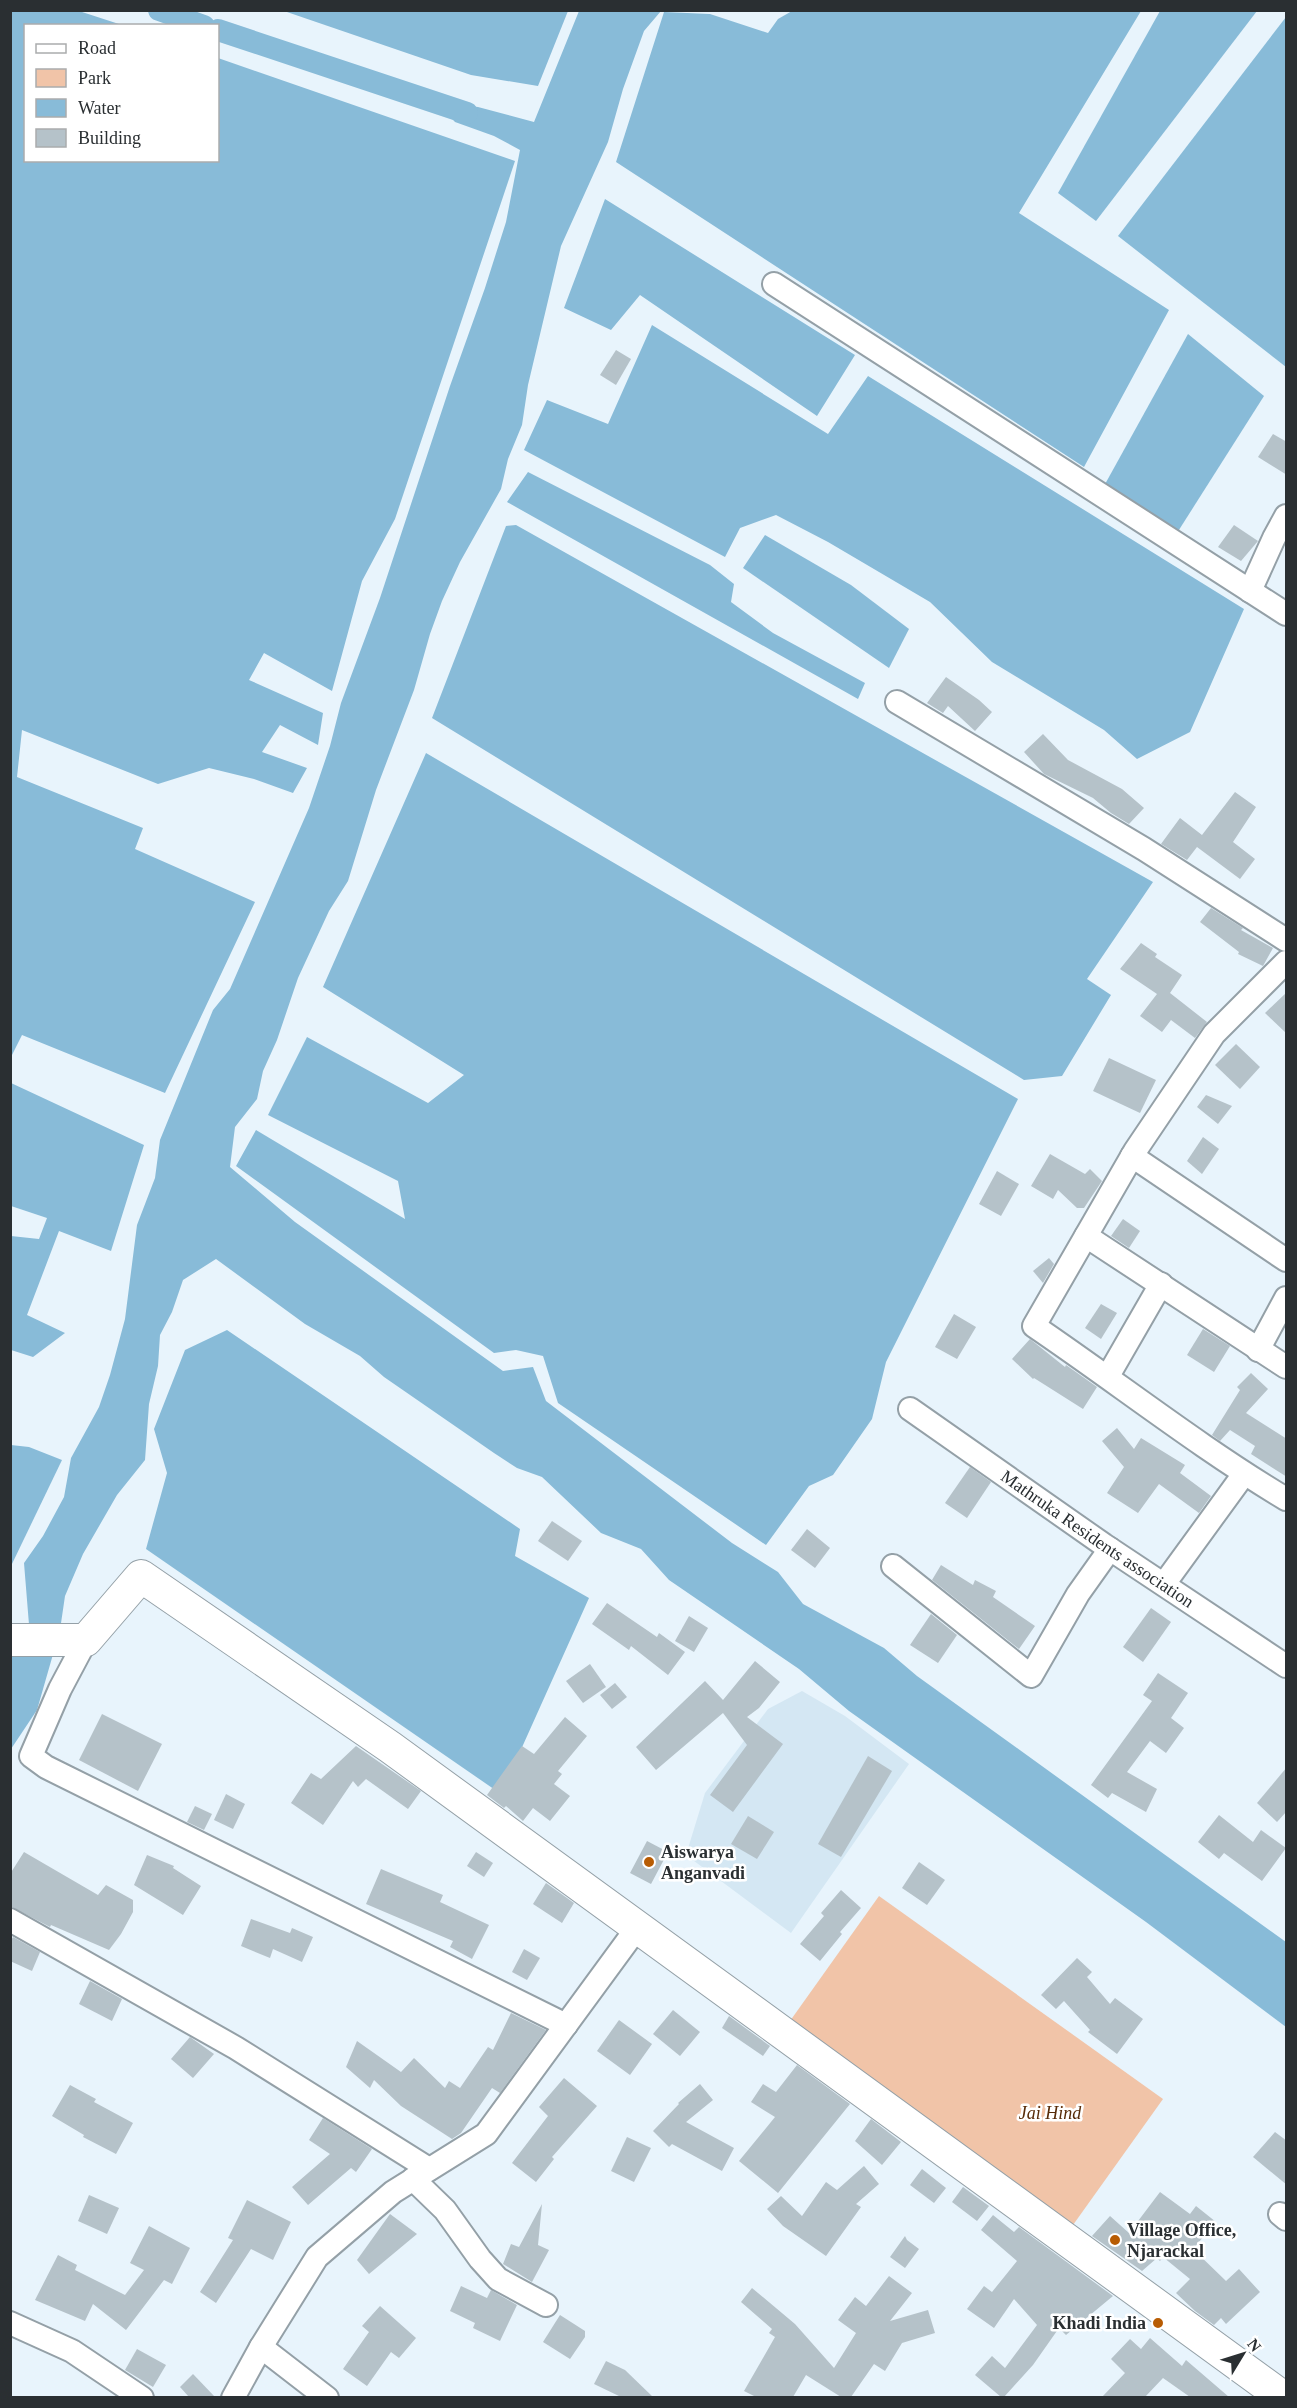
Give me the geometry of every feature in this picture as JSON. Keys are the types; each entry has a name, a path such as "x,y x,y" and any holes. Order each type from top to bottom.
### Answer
{"main road":[{"path":"10,1640 86,1640 141,1576 390,1747 1284,2397"}],"street":[{"path":"774,284 1287,614"},
{"path":"1250,591 1274,538 1287,516"},
{"path":"897,702 1144,849 1287,940"},
{"path":"1287,962 1214,1034 1132,1156 1034,1326 1244,1473 1287,1499"},
{"path":"1132,1156 1287,1260"},
{"path":"1086,1236 1287,1367"},
{"path":"1108,1376 1161,1284"},
{"path":"1258,1350 1287,1298"},
{"name":"Mathruka Residents association","path":"910,1409 1110,1549 1287,1666"},
{"path":"1164,1584 1244,1473"},
{"path":"892,1566 1031,1676 1078,1594 1110,1549"},
{"path":"86,1640 60,1689 31,1756 46,1767 566,2025"},
{"path":"10,1920 236,2048 421,2174 480,2259 498,2279 546,2305"},
{"path":"233,2397 317,2257 393,2192 486,2134 637,1928"},
{"path":"10,2323 72,2351 142,2397"},
{"path":"261,2347 327,2397"}],"shaded area":[{"path":"802,1691 845,1716 909,1764 791,1933 686,1855 705,1793 768,1709"}],"green space":[{"name":"Jai Hind","path":"879,1896 1163,2099 1073,2225 790,2021"}],"water":[{"path":"11,10 79,11 119,24 24,24 24,162 219,162 219,58 515,161 395,519 362,581 332,691 264,653 249,680 323,713 318,745 280,725 262,752 307,768 293,793 254,779 209,768 158,784 22,730 17,777 143,828 135,849 255,902 165,1093 22,1035 11,1057"},
{"path":"284,11 568,11 538,86 471,75"},
{"path":"579,11 661,11 644,31 623,89 608,142 561,246 528,385 522,425 508,459 501,489 460,562 442,601 414,690 376,790 348,881 329,911 298,978 277,1040 263,1071 257,1099 235,1127 230,1167 295,1222 503,1371 533,1367 546,1401 732,1543 778,1572 803,1604 884,1648 917,1676 1286,1942 1286,2027 1146,1922 849,1711 799,1669 669,1580 641,1549 601,1533 542,1477 517,1468 494,1453 384,1377 360,1356 305,1324 216,1259 183,1280 172,1312 160,1335 158,1366 149,1404 145,1460 117,1495 83,1554 65,1596 60,1630 37,1710 11,1749 11,1657 30,1637 24,1563 43,1536 64,1497 71,1458 99,1407 110,1375 125,1319 137,1225 155,1178 160,1140 213,1010 230,989 309,808 330,746 341,703 380,598 506,222 520,150 494,136 455,122 436,101 478,107 534,122"},
{"path":"792,11 1141,11 1019,213 1169,310 1084,467 616,162 664,12 710,14 768,33 778,19"},
{"path":"1160,11 1257,11 1096,221 1058,193"},
{"path":"1286,17 1286,367 1118,236"},
{"path":"605,199 855,355 817,416 640,295 611,330 564,308"},
{"path":"652,325 828,434 868,376 1244,609 1190,732 1137,759 1104,730 992,662 930,602 828,542 776,515 740,528 725,557 524,450 547,400 608,424"},
{"path":"1188,334 1264,396 1177,533 1104,486"},
{"path":"528,472 710,565 734,584 731,602 773,633 865,683 858,699 507,502"},
{"path":"516,525 1153,882 1087,979 1111,995 1062,1076 1024,1080 432,718 506,526"},
{"path":"765,535 851,585 909,629 889,668 743,568"},
{"path":"426,753 1018,1099 886,1362 872,1419 833,1475 809,1486 766,1545 558,1403 543,1356 516,1350 494,1353 236,1166 256,1130 405,1219 398,1181 268,1115 307,1037 428,1103 464,1075 323,987"},
{"path":"11,1083 144,1145 111,1251 59,1231 27,1315 65,1333 33,1357 11,1350 11,1236 39,1239 47,1218 11,1206"},
{"path":"227,1330 520,1529 515,1556 589,1598 501,1794 146,1549 167,1473 154,1429 185,1350"},
{"path":"11,1445 29,1447 62,1460 11,1566"}],"building":[{"path":"616,350 631,359 616,385 600,375"},
{"path":"1273,434 1287,442 1287,475 1258,457"},
{"path":"1234,525 1258,541 1241,561 1218,547"},
{"path":"946,677 992,712 975,731 948,706 943,713 927,703"},
{"path":"1043,734 1068,760 1122,789 1144,808 1129,824 1093,798 1044,774 1024,752"},
{"path":"1235,792 1256,807 1233,842 1255,859 1240,879 1197,847 1187,860 1161,844 1180,818 1202,835"},
{"path":"1211,908 1243,928 1241,930 1273,948 1263,966 1238,954 1239,952 1200,922"},
{"path":"1141,943 1157,954 1155,957 1182,975 1170,993 1207,1022 1195,1038 1171,1020 1162,1032 1140,1016 1157,994 1120,969"},
{"path":"1287,992 1287,1034 1265,1013"},
{"path":"1236,1044 1260,1067 1240,1089 1215,1065"},
{"path":"1109,1058 1156,1080 1140,1113 1093,1091"},
{"path":"1206,1095 1232,1106 1218,1124 1197,1107"},
{"path":"1203,1137 1219,1149 1202,1174 1187,1161"},
{"path":"1050,1154 1085,1174 1090,1169 1102,1181 1084,1208 1077,1208 1058,1190 1053,1199 1031,1186"},
{"path":"997,1171 1019,1184 1001,1216 979,1204"},
{"path":"1123,1219 1140,1231 1129,1248 1111,1236"},
{"path":"1049,1258 1054,1264 1043,1283 1033,1271"},
{"path":"1101,1304 1117,1313 1101,1339 1085,1328"},
{"path":"954,1314 976,1327 957,1359 935,1347"},
{"path":"1203,1329 1230,1346 1214,1372 1187,1355"},
{"path":"1030,1339 1065,1367 1066,1365 1097,1387 1083,1409 1033,1379 1012,1359"},
{"path":"1251,1373 1268,1389 1246,1413 1287,1439 1287,1477 1251,1454 1255,1446 1230,1430 1220,1441 1212,1435 1240,1390 1237,1387"},
{"path":"1117,1428 1134,1449 1141,1438 1185,1465 1180,1473 1211,1496 1199,1513 1159,1484 1138,1513 1107,1493 1124,1467 1102,1441"},
{"path":"970,1467 991,1482 967,1518 945,1503"},
{"path":"552,1521 582,1541 568,1561 538,1541"},
{"path":"807,1529 830,1548 815,1568 791,1550"},
{"path":"941,1565 973,1585 975,1580 996,1591 993,1597 1035,1626 1019,1649 932,1580"},
{"path":"607,1603 657,1637 659,1633 685,1652 668,1675 631,1646 629,1650 592,1624"},
{"path":"1151,1608 1171,1622 1143,1662 1123,1647"},
{"path":"931,1614 957,1635 938,1663 910,1645"},
{"path":"689,1616 708,1628 694,1652 675,1641"},
{"path":"755,1661 780,1682 759,1708 747,1717 783,1744 733,1812 710,1795 747,1745 723,1713 656,1770 636,1747 705,1681 723,1700"},
{"path":"590,1664 606,1687 583,1703 566,1681"},
{"path":"1158,1673 1188,1693 1171,1718 1184,1728 1166,1753 1150,1741 1127,1772 1157,1789 1146,1812 1112,1793 1108,1798 1091,1785 1152,1701 1143,1695"},
{"path":"615,1683 627,1697 612,1709 600,1695"},
{"path":"102,1714 162,1744 138,1791 79,1760"},
{"path":"565,1717 587,1736 558,1771 562,1774 554,1784 570,1796 550,1821 533,1808 523,1821 506,1806 504,1808 487,1795 522,1746 534,1754"},
{"path":"356,1746 421,1791 408,1809 366,1779 358,1787 353,1781 323,1825 291,1803 311,1773 321,1779"},
{"path":"868,1756 892,1771 841,1857 818,1844"},
{"path":"1287,1767 1287,1811 1277,1822 1257,1803"},
{"path":"226,1794 245,1804 233,1829 214,1820"},
{"path":"195,1806 212,1814 204,1830 187,1822"},
{"path":"1219,1815 1253,1842 1261,1830 1286,1848 1262,1881 1224,1853 1219,1859 1198,1842"},
{"path":"748,1816 774,1832 757,1859 731,1844"},
{"name":"Aiswarya Anganvadi","path":"647,1841 668,1852 651,1884 630,1873"},
{"path":"24,1852 98,1895 106,1885 133,1900 133,1912 109,1950 51,1925 50,1927 10,1906 10,1874"},
{"path":"476,1852 493,1863 484,1877 467,1866"},
{"path":"147,1855 174,1866 173,1868 201,1886 183,1915 134,1885"},
{"path":"919,1862 945,1880 927,1905 902,1888"},
{"path":"381,1869 443,1895 440,1902 489,1925 472,1959 450,1947 453,1941 366,1904"},
{"path":"546,1883 574,1903 562,1923 533,1904"},
{"path":"841,1890 861,1908 840,1932 842,1934 820,1961 800,1944 824,1916 821,1913"},
{"path":"251,1919 290,1933 292,1928 313,1937 302,1962 273,1949 270,1958 241,1946"},
{"path":"13,1937 40,1952 32,1971 10,1961 10,1942"},
{"path":"524,1949 540,1958 527,1980 512,1972"},
{"path":"1077,1958 1092,1972 1087,1977 1110,2004 1115,1998 1143,2019 1117,2054 1088,2032 1090,2030 1064,2001 1056,2009 1041,1995"},
{"path":"90,1981 122,1999 112,2021 79,2004"},
{"path":"673,2010 700,2032 680,2056 653,2034"},
{"path":"511,2013 546,2030 500,2093 492,2088 461,2133 452,2139 401,2106 374,2080 370,2088 346,2067 357,2041 401,2072 414,2058 445,2088 449,2081 460,2088 488,2047 493,2050"},
{"path":"729,2016 770,2046 763,2056 722,2028"},
{"path":"619,2020 652,2044 630,2075 597,2051"},
{"path":"190,2037 214,2054 193,2078 171,2059"},
{"path":"797,2065 850,2104 778,2193 739,2161 775,2117 751,2102 763,2084 776,2092"},
{"path":"564,2078 597,2106 552,2157 554,2159 536,2182 512,2163 548,2116 539,2107"},
{"path":"700,2084 713,2100 686,2122 734,2148 722,2171 672,2144 669,2147 653,2131 678,2103"},
{"path":"70,2085 96,2099 94,2102 133,2123 116,2154 83,2137 84,2135 52,2116"},
{"path":"323,2118 372,2149 356,2172 351,2168 308,2205 292,2187 330,2154 309,2140"},
{"path":"871,2119 901,2142 882,2165 855,2141"},
{"path":"1275,2132 1287,2141 1287,2185 1253,2157"},
{"path":"627,2137 651,2148 634,2182 611,2171"},
{"path":"864,2166 879,2184 856,2204 861,2207 826,2256 783,2226 767,2209 781,2196 802,2216 826,2182 837,2190"},
{"path":"922,2169 946,2188 934,2203 910,2185"},
{"path":"963,2187 989,2206 977,2221 952,2202"},
{"path":"1160,2192 1190,2214 1196,2206 1216,2222 1193,2249 1226,2281 1239,2269 1260,2292 1226,2324 1221,2318 1214,2325 1176,2293 1190,2279 1163,2257 1160,2261 1157,2258 1142,2271 1092,2236 1110,2216 1129,2233"},
{"path":"89,2195 119,2208 107,2234 78,2221"},
{"path":"247,2200 291,2222 273,2260 251,2249 216,2303 200,2292 233,2240 228,2238"},
{"path":"542,2204 538,2245 549,2250 532,2282 503,2264 511,2244 519,2247"},
{"path":"390,2214 417,2234 369,2274 357,2260"},
{"path":"993,2215 1014,2232 1019,2227 1113,2296 1066,2335 1059,2328 1033,2365 1004,2397 1001,2397 975,2375 992,2356 1005,2368 1037,2325 1014,2299 994,2328 967,2309 984,2286 992,2292 1017,2261 981,2230"},
{"path":"149,2226 190,2248 172,2284 164,2280 126,2330 93,2304 85,2321 35,2300 58,2255 77,2265 75,2270 125,2295 144,2270 130,2263"},
{"path":"905,2236 919,2249 905,2268 890,2257"},
{"path":"889,2276 912,2293 890,2321 928,2310 935,2333 902,2343 885,2371 874,2364 851,2397 841,2397 806,2375 793,2397 756,2397 744,2391 775,2337 769,2333 772,2329 741,2302 752,2288 795,2324 834,2368 856,2333 838,2320 855,2297 866,2306"},
{"path":"461,2286 487,2298 491,2290 517,2305 500,2341 473,2328 475,2323 450,2311"},
{"path":"380,2306 416,2338 399,2358 391,2352 367,2386 343,2369 369,2332 362,2326"},
{"path":"560,2315 585,2331 585,2337 570,2359 543,2342"},
{"path":"1150,2338 1182,2366 1186,2360 1229,2397 1190,2397 1163,2378 1145,2397 1102,2397 1125,2373 1111,2359 1130,2339 1141,2349"},
{"path":"137,2349 166,2365 153,2387 125,2370"},
{"path":"606,2361 625,2370 653,2397 621,2397 594,2384"},
{"path":"193,2374 215,2397 189,2397 180,2387"}],"waterway":[{"path":"159,10 198,24"},
{"path":"219,30 467,113"}],"place":[{"name":"Aiswarya Anganvadi","path":"649,1862"},
{"name":"Village Office, Njarackal","path":"1115,2240"},
{"name":"Khadi India","path":"1158,2323"}]}
